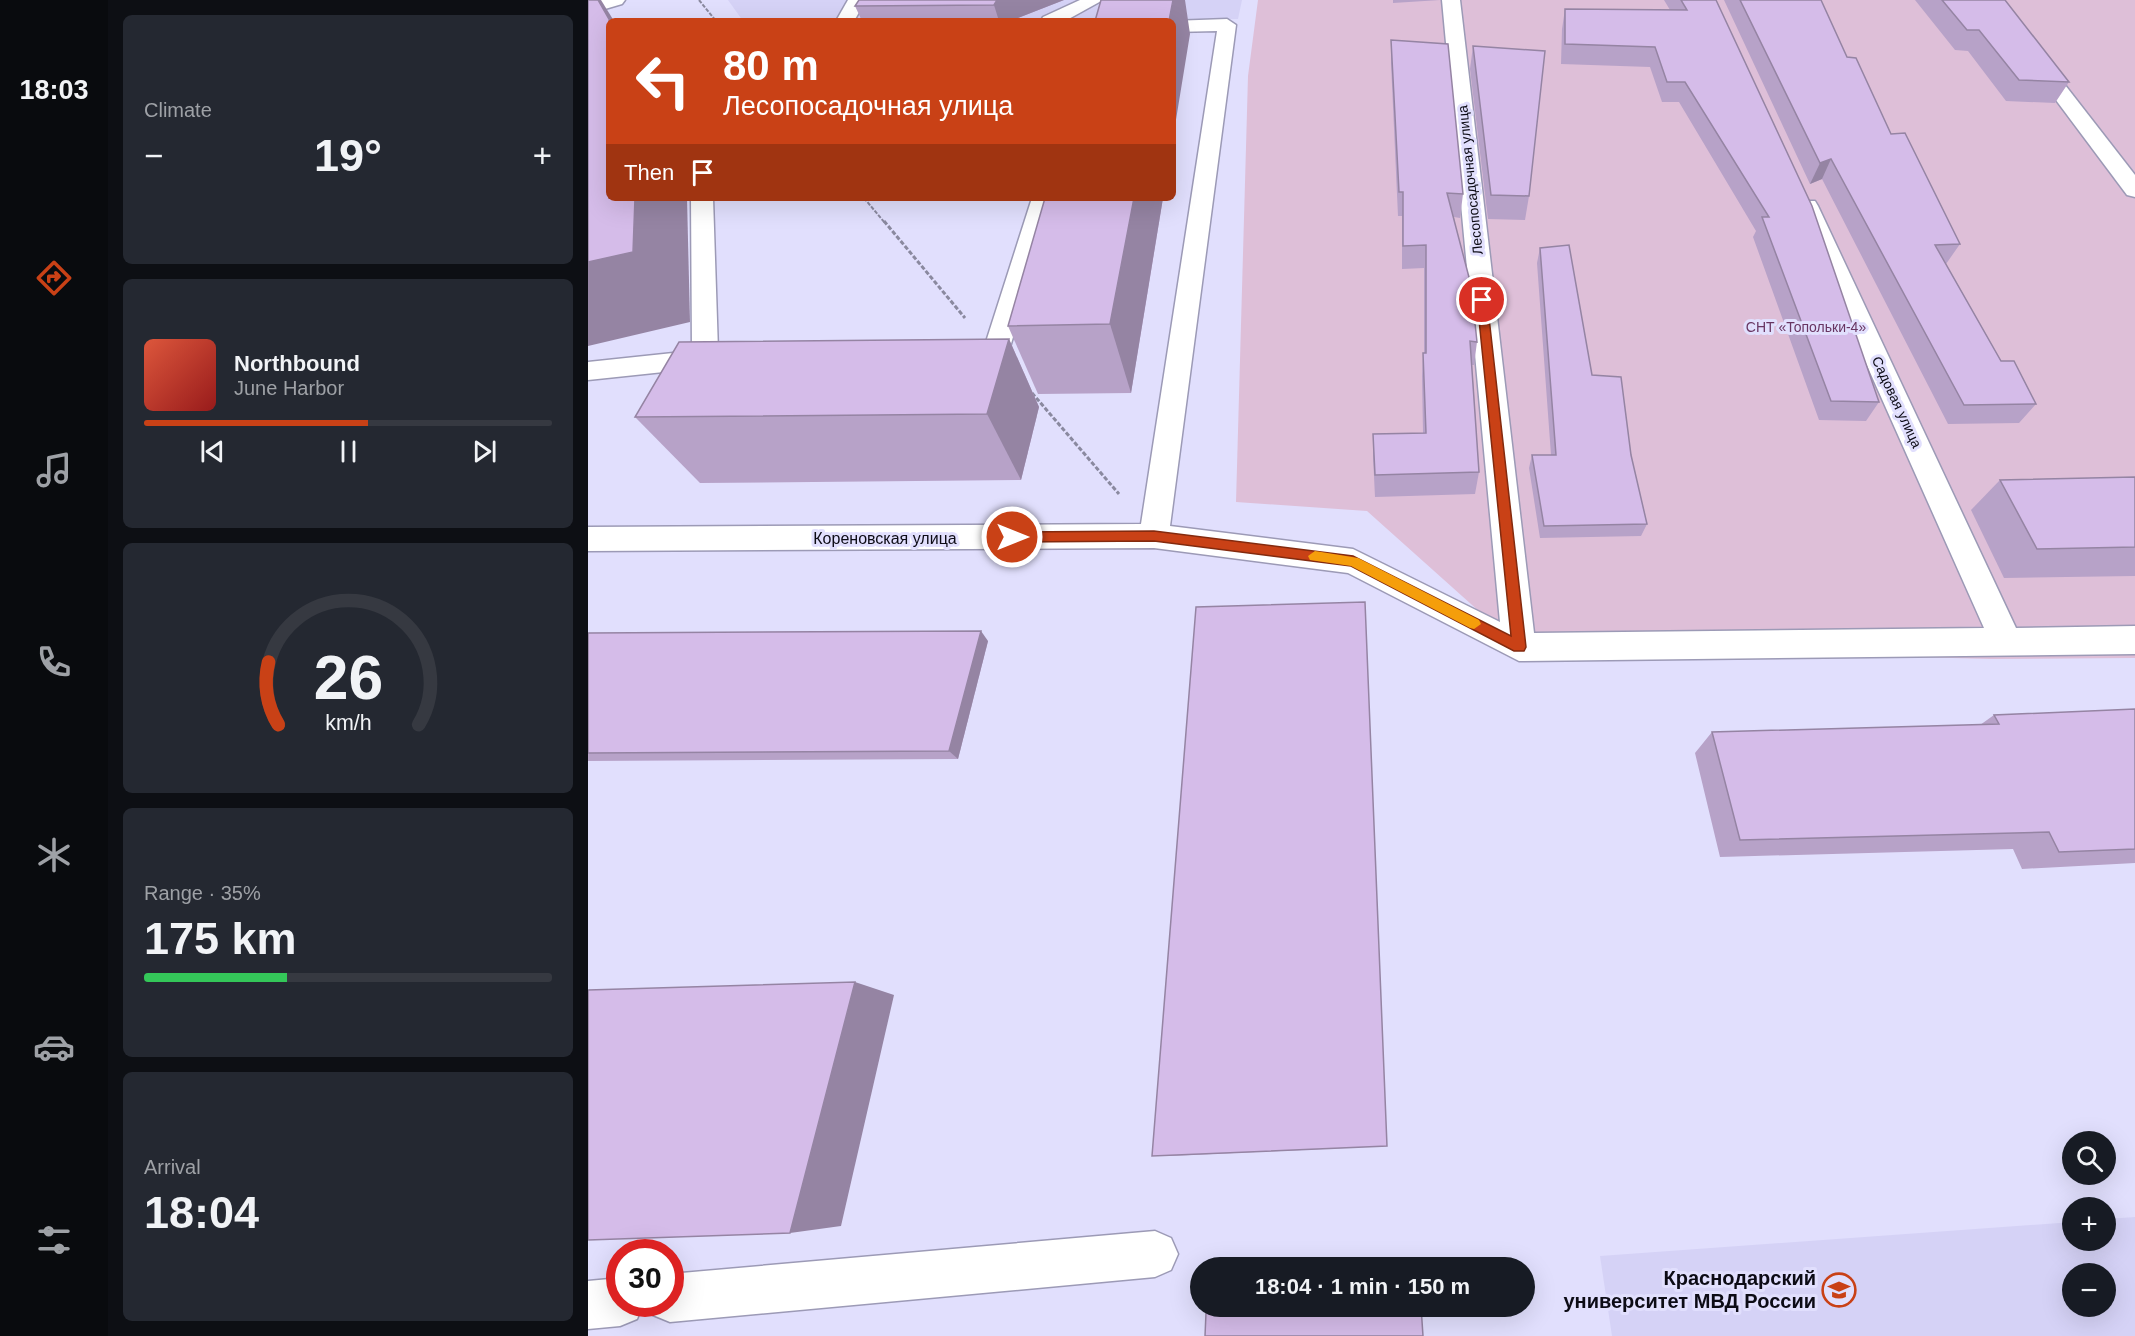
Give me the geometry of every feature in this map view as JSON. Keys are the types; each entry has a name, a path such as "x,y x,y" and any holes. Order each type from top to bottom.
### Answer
{"street":[{"path":"847,18 857,0"},
{"path":"1056,18 1094,0"},
{"name":"Лесопосадочная улица","path":"1450,0 1519,647"},
{"path":"1990,0 2135,190"},
{"path":"588,9 620,5"},
{"path":"1154,536 1227,25 1176,26"},
{"name":"Садовая улица","path":"1798,185 2007,641"},
{"path":"702,201 705,358"},
{"path":"948,355 995,354 1042,201"},
{"path":"588,371 705,358 740,358"},
{"name":"Кореновская улица","path":"588,539 1154,536 1353,561 1519,647"},
{"path":"1519,647 2135,640"},
{"path":"684,1297 1155,1254"},
{"path":"588,1305 606,1303"}],"path":[{"path":"699,0 714,18"}],"shaded area":[{"path":"728,0 1242,0 1238,19 741,18"},
{"name":"Краснодарский университет МВД России","path":"2135,1217 2135,1336 1612,1336 1600,1256 2062,1223 2062,1251 2116,1251 2116,1218"}],"green space":[{"name":"СНТ «Топольки-4»","path":"1258,0 2135,0 2135,658 1991,659 1519,647 1367,511 1236,502 1248,76"}],"building":[{"path":"588,0 598,0 608,18 606,18 606,201 635,201 633,252 588,262"},
{"path":"859,0 997,0 994,5 855,6"},
{"path":"1101,0 1173,0 1170,18 1096,18"},
{"path":"1681,0 1716,0 1812,206 1879,402 1831,401 1762,217 1769,217 1685,82 1667,82 1655,47 1565,44 1565,9 1687,10"},
{"path":"1740,0 1821,0 1847,57 1856,58 1891,134 1905,133 1960,244 1935,245 2001,361 2014,361 2036,404 1964,405 1831,159 1820,163"},
{"path":"1942,0 2005,0 2069,82 2019,80 1979,30 1967,30"},
{"path":"1391,40 1448,44 1463,194 1447,193 1471,285 1477,342 1470,341 1479,472 1375,475 1373,434 1426,433 1423,353 1426,353 1426,245 1403,246 1403,192 1399,192"},
{"path":"1473,46 1545,51 1529,196 1491,195"},
{"path":"1044,201 1133,201 1110,324 1008,326"},
{"path":"1569,245 1592,375 1621,377 1631,455 1647,524 1544,526 1532,455 1556,455 1540,248"},
{"path":"1009,339 987,414 635,417 679,342"},
{"path":"2135,477 2135,547 2037,549 2000,480"},
{"path":"1365,602 1387,1146 1152,1156 1196,607"},
{"path":"981,631 949,751 588,753 588,633"},
{"path":"2135,709 2135,849 2059,852 2049,832 1740,840 1712,732 1999,724 1994,715"},
{"path":"855,982 790,1233 588,1240 588,990"},
{"path":"1206,1317 1422,1317 1423,1336 1205,1336"}],"slow traffic":[{"path":"1315,556 1353,561 1474,624"}],"place":[{"name":"Краснодарский университет МВД России","path":"1839,1290"}],"route":[{"path":"1012,537 1154,536 1353,561 1519,647 1482,300"}]}
